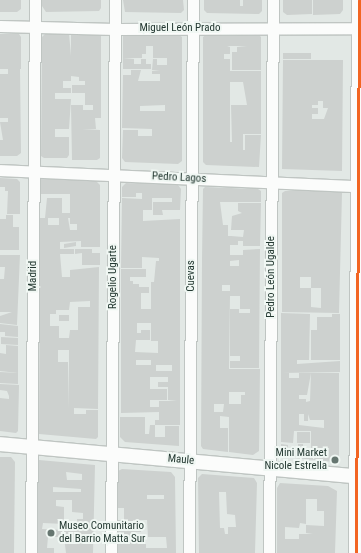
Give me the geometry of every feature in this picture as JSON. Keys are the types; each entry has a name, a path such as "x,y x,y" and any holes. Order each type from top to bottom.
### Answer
{"street":[{"name":"Madrid","path":"30,553 35,0"},
{"name":"Rogelio Ugarte","path":"111,553 115,0"},
{"name":"Cuevas","path":"189,553 193,0"},
{"name":"Pedro León Ugalde","path":"269,553 273,0"},
{"path":"356,553 359,477 359,0"},
{"name":"Miguel León Prado","path":"0,26 115,29 360,28"},
{"name":"Pedro Lagos","path":"0,170 358,186"},
{"name":"Maule","path":"0,444 359,477"}],"building":[{"path":"0,0 21,0 21,9 17,12 0,12"},
{"path":"42,0 101,0 101,8 99,11 46,12 42,6"},
{"path":"123,0 183,0 184,10 181,13 125,12"},
{"path":"204,0 240,0 240,6 243,6 243,0 262,0 262,11 259,14 207,13 204,10"},
{"path":"283,0 312,0 312,14 287,15 283,12"},
{"path":"313,0 343,0 343,10 340,14 313,15"},
{"path":"71,32 98,32 101,35 101,118 95,118 96,129 82,129 100,130 100,158 97,160 72,160 71,105 83,105 83,110 93,110 93,105 85,105 85,93 72,93 72,85 85,85 85,81 79,81 79,77 71,76 71,81 63,81 63,88 71,88 71,93 55,93 55,99 71,99 69,129 55,129 55,137 69,137 69,155 67,158 44,158 41,156 42,37 46,33 69,33 71,56"},
{"path":"0,34 19,34 21,37 21,69 0,69"},
{"path":"125,34 179,35 182,37 182,161 178,164 125,162 122,158 123,130 138,130 138,136 152,136 152,129 122,128 123,75 131,75 131,70 141,70 138,81 160,81 160,74 152,74 152,71 160,71 152,70 153,59 157,59 157,65 167,65 167,58 153,58 153,46 146,46 146,54 142,54 142,58 123,58 123,36","holes":["165,105 165,111 140,111 140,106"]},
{"path":"207,34 259,35 261,37 261,70 232,70 232,52 237,52 237,47 247,46 227,46 230,47 230,54 224,54 224,59 230,59 230,71 261,71 261,134 243,134 243,150 245,150 245,135 261,135 259,167 206,165 203,162 203,37","holes":["230,82 243,82 247,105 231,105 232,142 230,142"]},
{"path":"283,53 311,53 311,59 283,59"},
{"path":"123,58 134,59 134,64 141,64 141,59 146,59 146,64 151,64 151,69 123,69"},
{"path":"283,60 343,60 342,171 282,169","holes":["318,101 323,101 323,108 328,108 324,119 312,119 312,114 318,114 318,108 312,108 312,105 318,105"]},
{"path":"8,69 20,69 21,153 17,156 0,156 0,140 3,140 0,122 8,122 8,118 0,118 0,74 8,74"},
{"path":"0,178 17,179 20,182 20,214 7,214 8,191 5,191 5,187 0,187"},
{"path":"41,179 96,181 100,185 100,247 81,247 81,241 60,242 60,249 74,249 74,254 60,254 62,277 70,277 70,270 99,267 98,409 74,408 74,414 86,414 86,410 98,410 98,437 96,439 39,434 40,218 45,218 47,198 62,198 62,213 70,213 70,194 41,194","holes":["48,218 59,218 59,225 48,225","68,218 70,218 70,224 77,224 77,230 70,230","90,301 90,307 78,307 78,330 70,330 69,338 59,338 59,326 50,326 50,314 56,314 56,310 69,310 70,302","58,350 69,350 69,409 68,362 58,362"]},
{"path":"126,183 178,185 181,189 180,210 162,210 163,215 153,215 153,202 172,202 172,198 152,198 152,210 143,210 143,221 180,219 180,425 155,425 155,420 159,420 159,412 121,413 121,269 146,269 146,277 130,277 130,281 133,281 133,284 139,284 139,287 149,287 149,293 141,293 141,309 151,309 151,282 154,282 156,261 159,261 159,258 142,257 142,268 121,268 122,198 142,199 142,193 136,193 136,197 122,197 122,187","holes":["137,323 151,323 151,341 158,341 158,353 135,352 136,340 150,340 150,330 141,330 141,333 137,333","136,360 151,360 151,365 136,365","156,365 172,365 172,371 156,371","150,377 168,377 168,382 158,382 158,387 168,387 168,400 177,401 159,401 159,407 150,407 150,400 167,400 167,389 150,389"]},
{"path":"205,187 258,189 261,191 261,202 220,202 223,225 228,225 228,236 243,237 244,230 231,230 232,216 242,213 238,211 238,203 261,203 260,246 243,246 243,241 238,241 238,245 230,245 230,255 243,255 243,250 260,249 259,368 230,368 230,361 240,361 240,356 230,356 230,309 239,309 239,313 250,313 250,309 240,309 240,296 230,296 229,369 260,369 259,451 253,455 229,452 229,417 220,416 220,428 228,428 228,452 203,449 201,446 203,189","holes":["239,260 239,266 230,266 230,261","222,285 230,285 230,291 222,291","229,392 245,392 245,395 241,395 241,404 229,404","214,404 224,404 223,412 214,412"]},
{"path":"285,191 339,191 342,193 339,313 282,312 282,193","holes":["300,277 311,277 311,288 300,288","311,288 321,288 321,308 311,307"]},
{"path":"6,215 13,215 13,227 19,227 19,250 0,250 0,219 6,219"},
{"path":"76,242 76,246 64,248 64,244"},
{"path":"75,249 92,249 92,253 100,253 100,265 82,265 82,253 75,254"},
{"path":"0,255 20,255 17,325 0,323 0,316 12,312 0,312 0,279 4,279 5,267 0,267"},
{"path":"281,313 310,314 309,360 297,360 297,364 340,361 340,372 281,373"},
{"path":"332,314 340,314 340,360 311,360 311,330 317,330 317,317 332,317"},
{"path":"59,315 69,315 69,321 59,321"},
{"path":"0,324 18,326 18,337 5,336 5,332 0,332"},
{"path":"1,337 18,338 18,345 1,344"},
{"path":"6,345 18,346 18,373 0,371 0,353 6,354"},
{"path":"0,372 18,373 18,384 0,383"},
{"path":"281,373 289,373 289,378 299,378 299,373 311,373 339,373 339,458 334,462 285,457 281,453 281,444 288,445 288,449 298,450 298,444 303,444 303,449 311,450 311,431 294,431 293,443 281,442","holes":["311,373 310,401 306,402 306,399 299,399 299,395 307,395","299,414 304,414 304,421 308,421 308,414 310,420 324,420 324,428 299,425"]},
{"path":"0,384 19,385 18,431 16,433 0,431 0,398 9,399 9,396 7,391 0,390"},
{"path":"120,417 145,417 145,427 120,427"},
{"path":"150,425 155,425 155,437 165,437 165,426 179,426 179,446 125,442 120,437 120,427 145,427 145,434 149,434"},
{"path":"297,432 310,432 310,443 297,443"},
{"path":"0,457 11,457 15,462 14,553 0,553"},
{"path":"39,460 95,465 93,553 66,553 64,537 48,537 47,548 54,548 54,553 36,553 36,463","holes":["66,472 82,474 82,480 67,480","53,487 81,489 81,492 53,492","56,500 72,500 72,512 83,513 83,519 77,519 77,525 67,525 66,530 42,529 43,523 64,524 64,507 56,506"]},
{"path":"122,469 171,472 175,477 176,553 117,553 117,520 124,520 124,508 117,508 118,471","holes":["147,495 164,495 164,499 147,499","133,520 147,520 148,537 166,537 167,548 146,548 146,536 131,536 131,532 141,532 141,528 133,527"]},
{"path":"202,474 254,478 257,483 255,553 199,553 198,478","holes":["219,492 226,492 227,514 235,515 236,527 228,527 228,534 225,534 224,528 220,528"]},
{"path":"280,483 328,486 337,491 335,553 277,553 277,488","holes":["306,499 317,499 317,511 324,511 324,526 306,525 306,533 313,534 299,534 299,539 285,539 285,527 299,528 300,523 306,524"]}],"transit line":[{"path":"356,553 359,0"}],"place":[{"name":"Mini Market Nicole Estrella","path":"335,460"},
{"name":"Museo Comunitario del Barrio Matta Sur","path":"51,533"}]}
